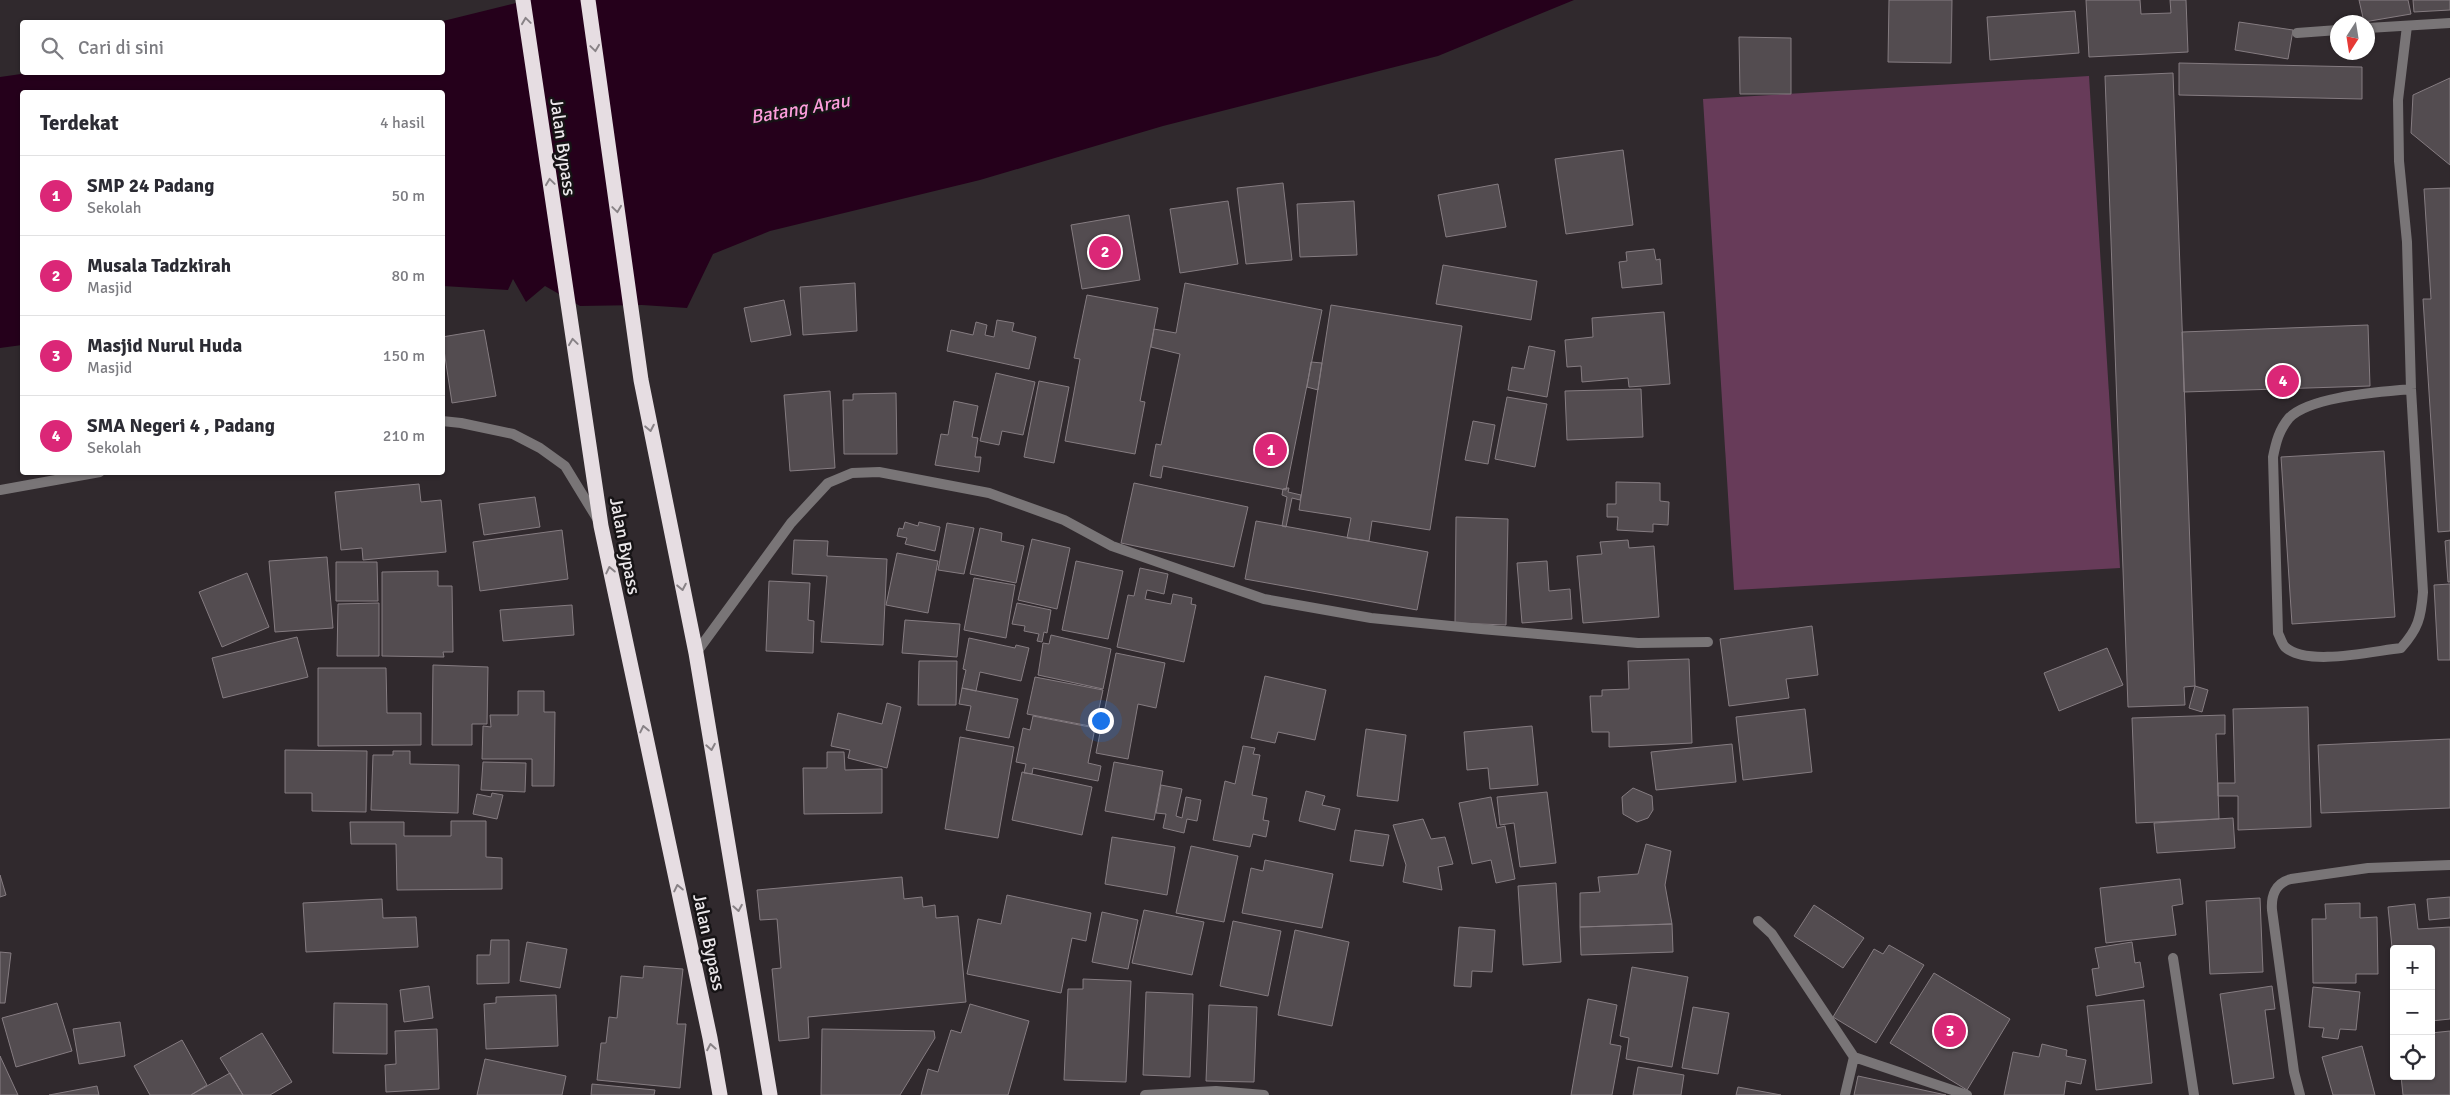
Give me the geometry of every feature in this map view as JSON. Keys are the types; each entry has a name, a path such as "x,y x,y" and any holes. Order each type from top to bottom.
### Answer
{"highway":[{"name":"Jalan Bypass","path":"523,0 601,526 710,1038 720,1095"},
{"name":"Jalan Bypass","path":"588,0 640,380 696,653 770,1095"}],"street":[{"path":"2375,28 2450,23"},
{"path":"2407,26 2398,100 2399,152 2407,242 2411,389 2423,592 2421,615 2414,634 2401,648 2317,658 2299,655 2284,646 2278,633 2273,457 2277,436 2290,417 2312,405 2346,396 2411,389"},
{"path":"2297,33 2330,31"},
{"path":"445,421 512,434 540,448 565,466 601,526"},
{"path":"696,653 791,523 828,483 852,473 879,472 997,496 1064,520 1112,546 1264,599 1371,618 1481,629 1638,643 1708,642"},
{"path":"0,490 83,475"},
{"path":"2300,1095 2294,1072 2272,910 2271,900 2276,889 2283,881 2300,877 2368,868 2450,865"},
{"path":"1758,921 1772,934 1854,1057 1967,1095"},
{"path":"2173,958 2194,1095"},
{"path":"1845,1095 1854,1057"},
{"path":"1145,1095 1216,1091 1264,1095"}],"shaded area":[{"path":"2089,76 2120,568 1734,590 1703,99"}],"water":[{"name":"Batang Arau","path":"528,0 1574,0 1438,56 1163,126 980,180 770,231 713,254 687,308 642,305 580,306 545,286 526,302 513,279 508,290 445,286 445,90 20,90 20,345 0,348 0,77 20,74 445,75 445,21"}],"building":[{"path":"1889,0 1952,0 1951,63 1888,62"},
{"path":"2086,0 2140,0 2141,14 2171,13 2170,0 2186,0 2188,52 2089,57"},
{"path":"2359,0 2408,0 2411,14 2375,20 2375,15 2362,15"},
{"path":"2413,0 2450,0 2450,10 2414,12"},
{"path":"2075,11 2079,53 1990,60 1987,17"},
{"path":"2239,22 2293,30 2288,59 2235,50"},
{"path":"1739,37 1791,38 1791,94 1740,94"},
{"path":"2179,63 2362,67 2362,99 2179,95"},
{"path":"2173,73 2195,686 2184,687 2185,705 2128,707 2105,76"},
{"path":"2450,78 2450,165 2411,133 2413,95"},
{"path":"1623,150 1633,225 1566,234 1555,159"},
{"path":"1283,183 1292,260 1246,264 1237,188"},
{"path":"1498,184 1506,227 1446,237 1438,195"},
{"path":"2450,188 2450,531 2438,532 2423,299 2431,299 2424,189"},
{"path":"1228,201 1238,264 1180,273 1170,209"},
{"path":"1354,201 1357,255 1300,257 1297,204"},
{"path":"1129,215 1140,280 1082,289 1071,225"},
{"path":"1654,249 1656,260 1660,259 1662,284 1622,288 1619,262 1627,261 1626,252"},
{"path":"1443,265 1537,281 1531,320 1436,304"},
{"path":"855,283 857,331 803,335 800,287"},
{"path":"1185,283 1322,310 1286,490 1163,466 1161,478 1150,476 1156,444 1161,445 1180,354 1151,347 1154,329 1176,333"},
{"path":"1087,295 1158,308 1140,401 1145,402 1135,454 1065,441 1080,359 1074,358"},
{"path":"784,300 791,335 751,342 744,308"},
{"path":"1331,305 1462,326 1430,530 1372,521 1369,541 1347,538 1351,518 1299,510"},
{"path":"1664,312 1670,384 1629,387 1628,378 1582,382 1581,366 1567,367 1565,340 1593,337 1592,318"},
{"path":"997,320 1014,323 1012,331 1036,337 1029,369 947,351 951,330 973,335 976,322 987,325 985,335 994,337"},
{"path":"2368,325 2370,386 2184,392 2182,332"},
{"path":"484,330 496,396 452,403 445,357 445,336"},
{"path":"1529,346 1555,351 1547,397 1508,390 1512,367 1524,369"},
{"path":"1311,362 1322,363 1318,390 1307,387"},
{"path":"996,373 1035,382 1023,435 1002,431 999,445 980,441"},
{"path":"1039,381 1069,387 1054,463 1024,457"},
{"path":"1641,389 1643,437 1567,440 1565,391"},
{"path":"830,391 835,468 790,471 784,395"},
{"path":"896,393 897,454 844,454 843,400 853,400 853,394"},
{"path":"1507,397 1547,404 1535,467 1495,459"},
{"path":"954,401 978,406 972,437 978,438 975,457 981,457 979,472 935,465 941,434 948,435"},
{"path":"1473,421 1495,425 1488,464 1465,460"},
{"path":"2384,451 2395,617 2292,624 2281,457"},
{"path":"1616,482 1660,483 1660,501 1669,502 1668,525 1653,524 1653,532 1617,530 1618,517 1607,517 1607,504 1616,504"},
{"path":"1134,483 1248,507 1234,567 1121,543"},
{"path":"419,484 421,502 441,500 446,552 363,560 362,548 341,550 335,492"},
{"path":"1289,488 1288,492 1301,495 1300,500 1292,498 1286,527 1282,526 1287,497 1282,495 1283,489"},
{"path":"535,497 540,527 484,535 479,504"},
{"path":"1456,517 1508,519 1506,625 1455,623"},
{"path":"1256,521 1428,552 1417,610 1245,579"},
{"path":"905,522 918,526 919,522 940,527 935,551 905,544 907,538 897,536 899,528 903,529"},
{"path":"947,523 974,528 964,574 938,570"},
{"path":"980,528 1002,533 1001,541 1024,546 1016,583 970,574"},
{"path":"562,530 568,579 480,591 473,542"},
{"path":"1032,539 1070,548 1057,609 1018,600"},
{"path":"794,540 828,541 827,556 887,559 883,645 821,642 827,576 792,574"},
{"path":"1628,540 1629,548 1654,546 1659,617 1583,623 1577,556 1602,554 1600,542"},
{"path":"2450,540 2450,582 2448,582 2445,541"},
{"path":"897,553 938,561 928,613 886,605"},
{"path":"327,557 333,628 275,632 269,561"},
{"path":"1076,561 1123,571 1108,639 1062,630"},
{"path":"1547,561 1549,591 1570,589 1572,619 1522,623 1517,563"},
{"path":"336,562 377,562 378,601 336,601"},
{"path":"1140,568 1168,574 1164,594 1147,590 1145,599 1171,604 1173,594 1192,598 1191,604 1196,605 1184,662 1117,647 1128,595 1134,596"},
{"path":"438,571 438,586 452,586 453,652 443,652 444,657 382,656 382,572"},
{"path":"247,573 269,627 222,647 199,592"},
{"path":"974,578 1015,585 1006,638 964,630"},
{"path":"769,581 810,583 808,620 814,621 813,653 766,651"},
{"path":"2450,584 2450,660 2438,660 2434,585"},
{"path":"379,603 379,656 337,656 338,604"},
{"path":"1017,603 1051,610 1047,633 1044,632 1042,642 1037,641 1039,634 1024,631 1025,626 1012,624"},
{"path":"572,605 574,635 503,641 500,610"},
{"path":"905,620 960,624 957,657 902,653"},
{"path":"1812,626 1818,675 1786,679 1789,698 1729,706 1720,639"},
{"path":"1051,635 1111,649 1103,689 1038,675 1043,643 1049,644"},
{"path":"297,637 308,677 223,698 212,658"},
{"path":"969,638 1015,648 1016,645 1029,648 1021,681 980,672 976,691 962,688 966,670 963,669"},
{"path":"2107,648 2123,685 2059,711 2044,673"},
{"path":"1116,653 1165,663 1156,708 1138,704 1128,759 1096,753"},
{"path":"1689,659 1692,743 1609,747 1609,732 1592,732 1590,696 1602,696 1602,690 1629,689 1628,661"},
{"path":"919,661 957,661 956,705 918,705"},
{"path":"433,665 488,667 487,724 472,724 472,745 432,745"},
{"path":"318,668 386,668 387,713 421,713 421,745 318,746"},
{"path":"1265,676 1326,690 1315,740 1278,732 1275,743 1251,738"},
{"path":"1035,677 1103,690 1095,727 1027,714"},
{"path":"2195,686 2208,690 2202,712 2189,708"},
{"path":"962,688 1018,699 1009,738 966,730 971,706 959,704"},
{"path":"518,691 544,691 544,712 555,712 554,786 532,786 532,759 482,759 483,726 491,727 490,715 518,715"},
{"path":"887,703 901,707 887,768 848,758 850,750 831,746 838,713 882,724"},
{"path":"2308,707 2311,827 2238,830 2238,796 2218,796 2218,783 2235,783 2233,709"},
{"path":"1805,709 1812,772 1743,780 1736,717"},
{"path":"2225,715 2225,734 2216,734 2219,819 2136,823 2132,718"},
{"path":"1033,716 1095,728 1088,763 1101,766 1098,781 1033,768 1032,774 1024,773 1026,764 1016,762 1023,728 1030,730"},
{"path":"1532,726 1538,785 1490,789 1488,768 1467,770 1464,732"},
{"path":"1366,729 1406,735 1398,801 1357,796"},
{"path":"960,737 1014,747 998,838 945,829"},
{"path":"2450,739 2450,808 2321,813 2318,745"},
{"path":"1732,744 1736,782 1656,790 1651,752"},
{"path":"1243,746 1255,748 1253,754 1260,755 1252,795 1267,798 1263,820 1269,821 1266,837 1253,834 1250,847 1213,840 1225,781 1235,784"},
{"path":"285,750 367,751 366,812 312,811 312,793 285,793"},
{"path":"393,751 410,751 410,764 459,765 458,813 371,810 373,755 393,755"},
{"path":"827,752 844,752 845,770 882,769 882,813 804,814 803,768 827,768"},
{"path":"483,762 526,763 525,792 481,790"},
{"path":"1114,762 1163,771 1154,820 1105,811"},
{"path":"1022,772 1092,787 1082,835 1012,820"},
{"path":"1161,785 1182,789 1176,816 1182,818 1186,797 1201,800 1197,821 1187,819 1184,833 1163,828 1166,814 1156,813"},
{"path":"1633,788 1652,796 1653,810 1648,818 1637,822 1623,814 1622,797"},
{"path":"1306,791 1325,796 1322,805 1340,809 1335,830 1299,821"},
{"path":"1547,792 1556,863 1520,867 1514,823 1500,825 1497,797"},
{"path":"492,793 503,795 497,819 473,814 477,794 491,797"},
{"path":"1491,797 1497,828 1505,826 1515,879 1496,883 1491,860 1472,864 1459,803"},
{"path":"2233,818 2235,848 2157,853 2154,823"},
{"path":"1423,819 1431,839 1445,837 1453,864 1438,867 1442,890 1403,882 1406,865 1393,825"},
{"path":"451,821 486,821 486,857 502,858 502,889 397,890 396,844 351,844 350,822 404,822 404,836 451,836"},
{"path":"1355,830 1389,835 1383,866 1350,861"},
{"path":"1112,837 1175,847 1167,895 1105,884"},
{"path":"1646,844 1671,851 1665,885 1672,924 1580,927 1580,893 1600,892 1598,877 1638,874"},
{"path":"1191,846 1238,856 1224,922 1176,913"},
{"path":"1265,860 1333,874 1322,928 1242,913 1251,868 1263,871"},
{"path":"0,875 6,895 0,897"},
{"path":"902,877 904,899 922,897 923,907 935,905 936,918 958,916 966,1002 808,1017 809,1038 779,1041 772,969 781,968 777,919 760,920 757,890"},
{"path":"2180,879 2183,904 2172,906 2176,935 2106,943 2100,888"},
{"path":"1556,883 1561,962 1523,965 1518,886"},
{"path":"1007,895 1091,913 1086,941 1072,938 1061,993 967,974 978,919 1001,924"},
{"path":"2450,897 2450,918 2429,920 2427,899"},
{"path":"2260,898 2263,972 2210,974 2206,901"},
{"path":"382,899 383,918 416,917 418,947 306,952 303,903"},
{"path":"2360,903 2360,918 2377,917 2378,974 2356,974 2356,983 2313,983 2312,919 2326,919 2325,904"},
{"path":"2415,904 2418,929 2450,927 2450,1019 2435,1021 2435,945 2392,945 2388,907"},
{"path":"1814,905 1864,938 1843,968 1794,936"},
{"path":"1144,910 1204,922 1192,975 1132,963"},
{"path":"1102,912 1138,920 1128,969 1092,962"},
{"path":"1233,921 1281,931 1268,996 1220,986"},
{"path":"1672,924 1673,952 1581,955 1580,927"},
{"path":"1459,927 1495,930 1492,972 1472,971 1471,987 1454,986"},
{"path":"1295,930 1349,942 1332,1026 1278,1015"},
{"path":"491,940 509,940 509,983 477,984 477,955 490,955"},
{"path":"527,942 567,949 560,988 520,981"},
{"path":"2132,942 2135,963 2140,962 2144,987 2096,996 2092,969 2099,968 2095,948"},
{"path":"1889,945 1924,965 1876,1043 1833,1017 1874,949 1883,954"},
{"path":"0,952 11,953 5,1003 0,1003"},
{"path":"644,966 683,969 677,1024 686,1024 680,1088 597,1080 601,1043 606,1043 609,1017 617,1018 621,976 643,978"},
{"path":"1632,967 1688,977 1672,1067 1626,1059 1629,1038 1620,1036"},
{"path":"1934,973 2010,1019 1967,1090 1890,1043"},
{"path":"1083,979 1131,981 1126,1082 1064,1080 1068,989 1083,989"},
{"path":"429,986 433,1018 404,1022 400,990"},
{"path":"2272,986 2275,1009 2265,1010 2274,1078 2233,1084 2220,994"},
{"path":"2313,987 2360,992 2356,1030 2340,1029 2338,1039 2322,1037 2324,1028 2309,1027"},
{"path":"1146,992 1193,994 1190,1077 1143,1075"},
{"path":"556,995 558,1046 486,1049 484,1004 496,1003 496,997"},
{"path":"1588,999 1617,1005 1610,1044 1621,1046 1612,1095 1571,1095"},
{"path":"2144,1000 2152,1083 2096,1090 2087,1006"},
{"path":"57,1003 72,1051 16,1067 2,1018"},
{"path":"334,1003 387,1004 387,1054 333,1053"},
{"path":"970,1004 1029,1021 1008,1095 921,1095 928,1069 938,1072 951,1030 961,1033"},
{"path":"1209,1005 1257,1007 1254,1082 1206,1081"},
{"path":"1693,1007 1729,1013 1718,1074 1682,1068"},
{"path":"120,1022 125,1056 79,1064 73,1029"},
{"path":"437,1029 439,1089 386,1092 385,1065 396,1064 395,1031"},
{"path":"822,1029 934,1031 935,1038 900,1095 821,1095"},
{"path":"2450,1031 2450,1095 2403,1095 2401,1080 2435,1080 2435,1033"},
{"path":"262,1033 292,1082 270,1095 243,1095 220,1058"},
{"path":"182,1040 207,1085 191,1095 150,1095 134,1066"},
{"path":"2042,1044 2067,1050 2066,1056 2086,1060 2081,1084 2066,1081 2064,1095 2004,1095 2013,1052 2039,1057"},
{"path":"2362,1046 2375,1095 2333,1095 2322,1057"},
{"path":"0,1056 18,1095 0,1095"},
{"path":"485,1059 566,1076 562,1095 477,1095"},
{"path":"1638,1067 1684,1075 1681,1095 1633,1095"},
{"path":"230,1073 243,1095 191,1095"},
{"path":"1858,1076 1946,1095 1854,1095"},
{"path":"592,1084 655,1090 654,1095 591,1095"},
{"path":"97,1086 99,1095 49,1095"},
{"path":"1738,1087 1781,1095 1736,1095"}],"place":[{"name":"Musala Tadzkirah","path":"1105,252"},
{"name":"SMA Negeri 4 , Padang","path":"2283,381"},
{"name":"SMP 24 Padang","path":"1271,450"},
{"name":"Masjid Nurul Huda","path":"1950,1031"}]}
